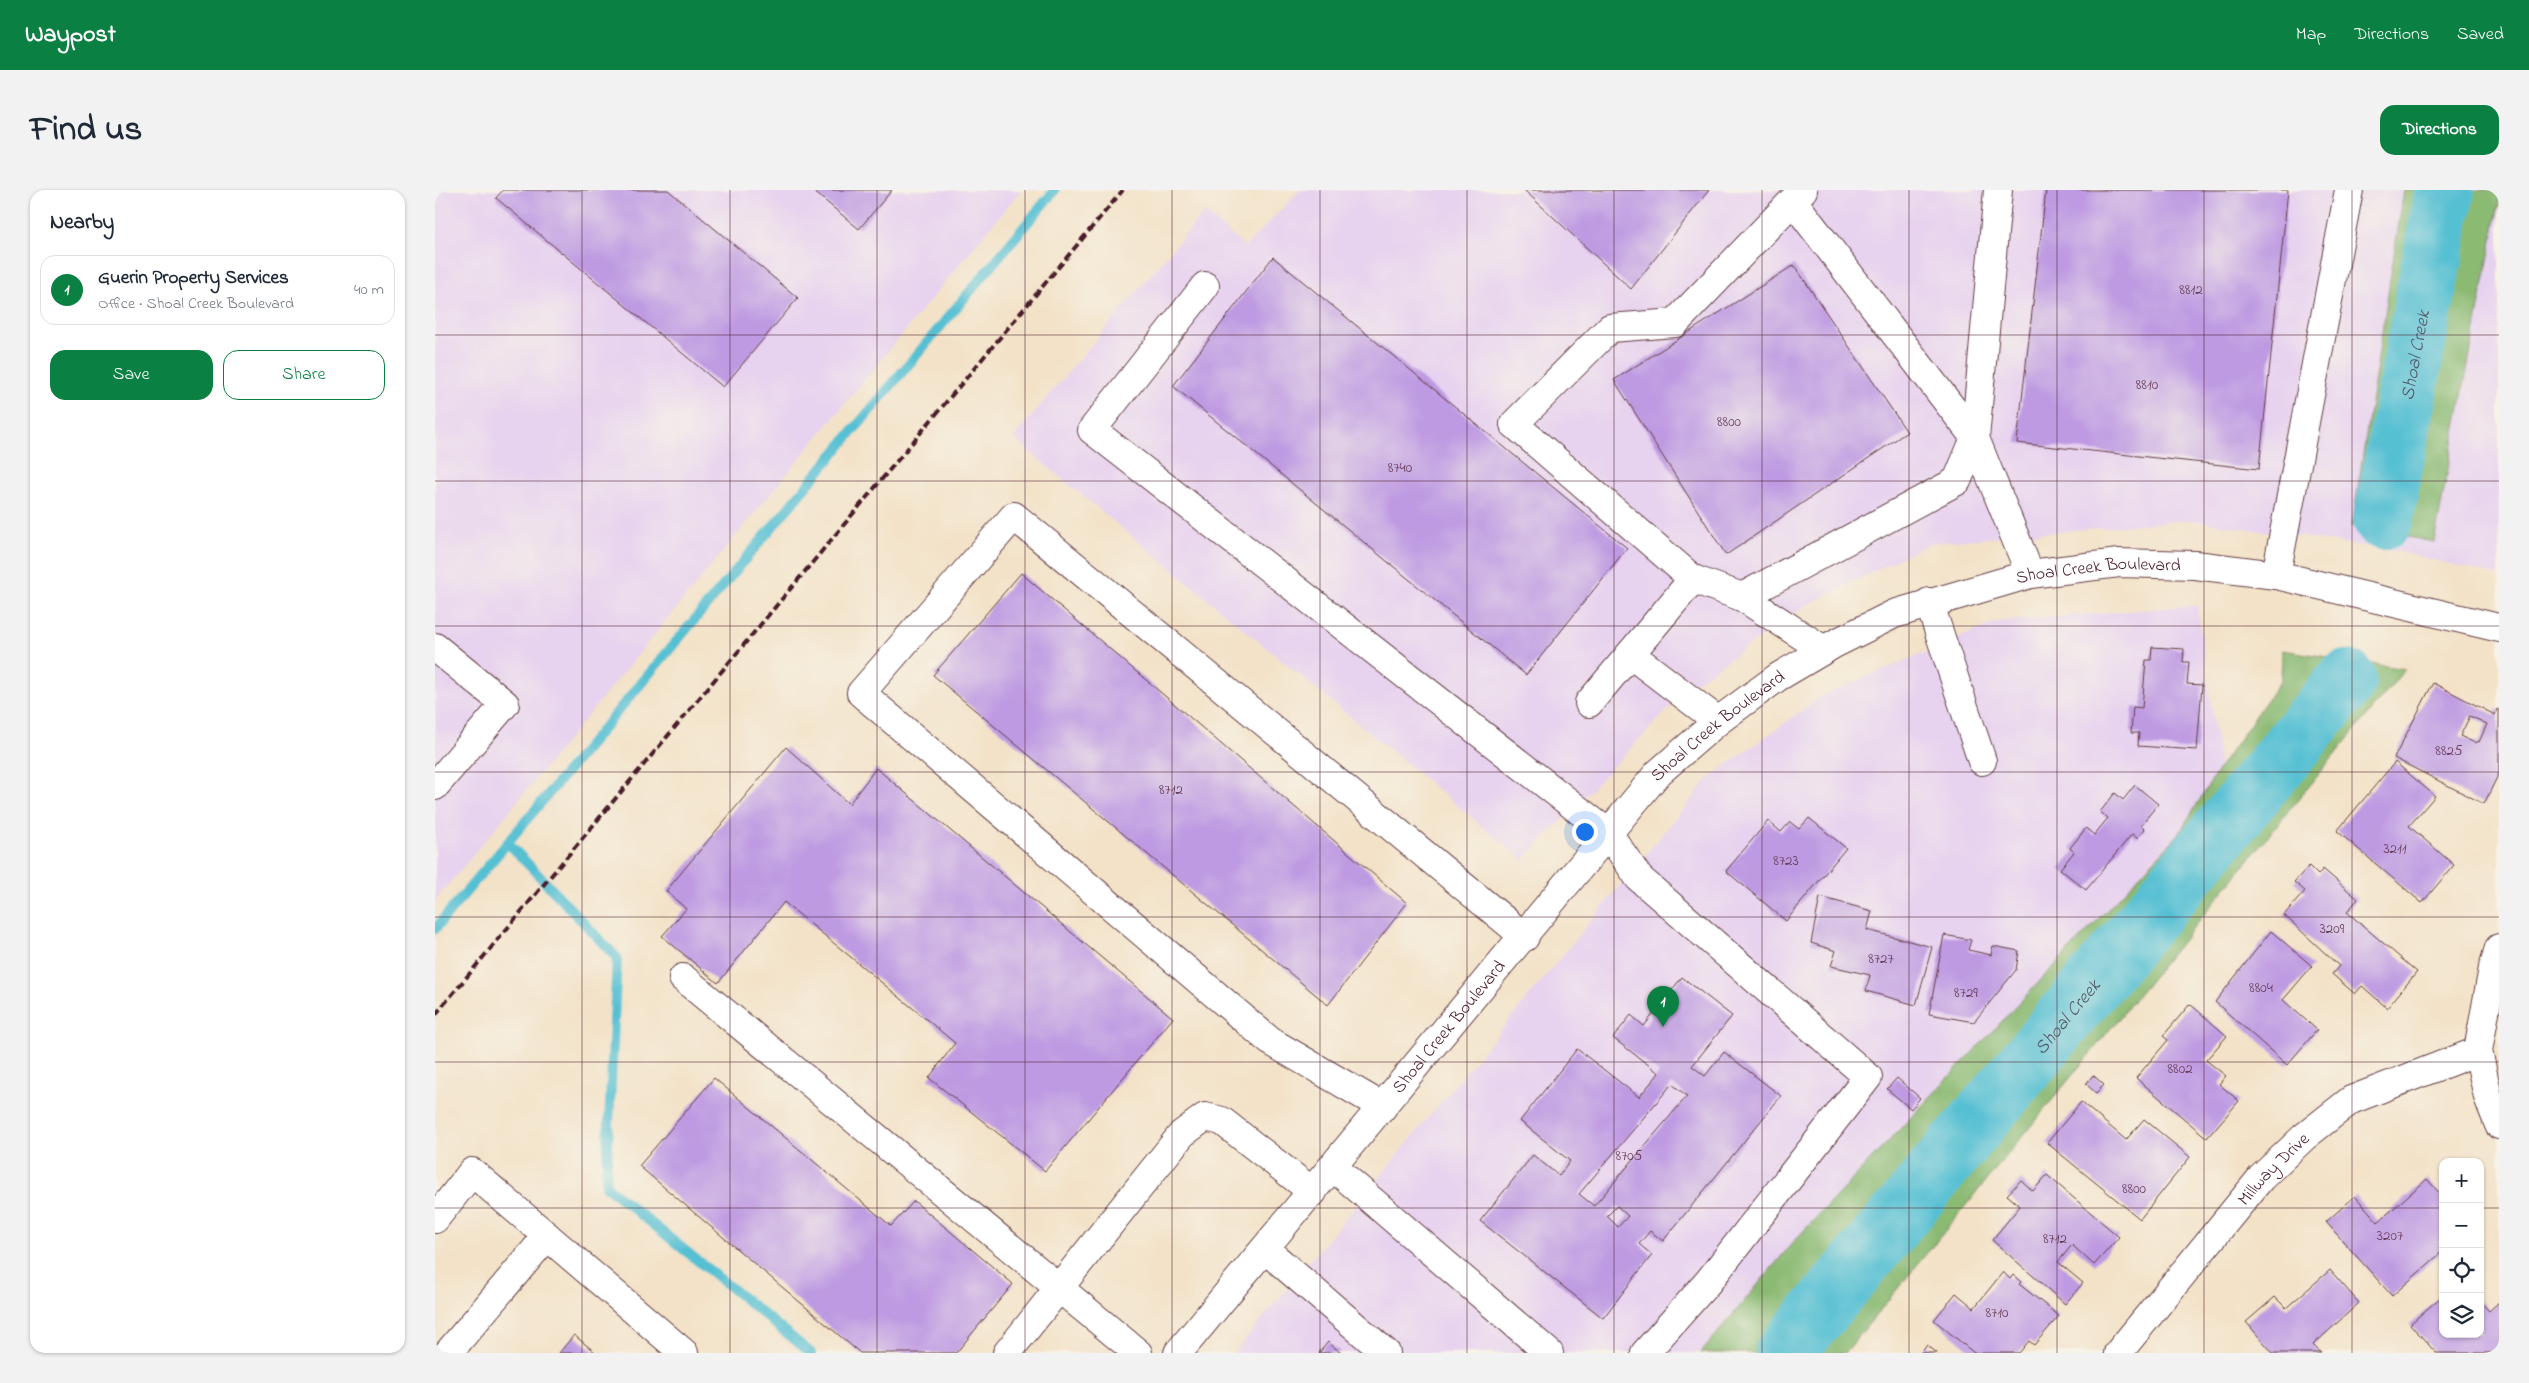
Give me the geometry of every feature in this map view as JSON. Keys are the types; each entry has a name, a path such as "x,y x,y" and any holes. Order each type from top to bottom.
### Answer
{"street":[{"path":"1742,597 1957,481 1975,438 1998,190"},
{"path":"2276,575 2349,190"},
{"path":"1824,650 1742,597 1693,579 1514,424 1610,328 1675,323 1798,195 1975,438 2030,574"},
{"path":"1205,286 1092,430 1607,833 1639,878 1868,1077 1708,1282 1645,1353"},
{"path":"1383,1107 1270,1041 861,693 1014,516 1525,937"},
{"name":"Shoal Creek Boulevard","path":"1178,1353 1525,937 1607,833 1658,773 1719,721 1778,676 1824,650 1894,614 1929,602 2030,574 2119,564 2195,565 2276,575 2499,628"},
{"path":"1589,703 1693,579"},
{"path":"1929,602 1982,762"},
{"path":"435,786 505,704 438,654"},
{"path":"1630,654 1719,721"},
{"path":"2499,948 2493,968 2478,1051 2488,1097 2499,1125"},
{"path":"683,978 1138,1353"},
{"name":"Millway Drive","path":"2118,1353 2261,1178 2304,1136 2351,1100 2478,1051"},
{"path":"1007,1353 1182,1134 1205,1117 1222,1121 1313,1192"},
{"path":"1333,1167 1549,1353"},
{"path":"435,1219 472,1172 684,1353"},
{"path":"448,1353 547,1236"},
{"path":"1265,1249 1386,1353"}],"shaded area":[{"path":"435,190 1021,190 435,901"},
{"path":"1300,190 2499,190 2499,576 2396,551 2189,520 1930,543 1807,605 1693,684 1523,860 1013,438 1204,212 1245,247"},
{"path":"2197,605 2220,767 2178,835 1795,1240 1701,1353 1234,1353 1709,778 1822,696 1997,622"}],"green space":[{"path":"2404,190 2499,190 2499,203 2434,542 2352,526"},
{"path":"2282,650 2405,669 1845,1353 1701,1353 1795,1240 2178,835 2220,767 2281,680"}],"building":[{"path":"503,190 668,190 798,298 723,387 496,198"},
{"path":"812,190 892,190 859,229"},
{"path":"1524,190 1709,190 1631,289"},
{"path":"2046,190 2288,190 2259,469 2017,443"},
{"path":"1273,257 1627,548 1526,675 1173,386"},
{"path":"1794,265 1907,432 1726,555 1614,380"},
{"path":"1021,573 1407,903 1328,1005 933,675"},
{"path":"2152,647 2184,649 2183,662 2189,662 2187,684 2202,685 2197,750 2138,746 2139,733 2131,733 2133,707 2142,708 2146,660 2151,660"},
{"path":"2433,683 2495,715 2497,709 2499,710 2499,773 2484,804 2394,758","holes":["2470,716 2487,724 2479,742 2475,743 2460,736"]},
{"path":"786,747 849,804 876,768 1173,1018 1045,1171 929,1078 955,1043 784,902 718,983 662,936 686,909 666,891"},
{"path":"2395,762 2435,796 2409,826 2454,865 2422,903 2337,831"},
{"path":"2135,785 2158,804 2141,825 2145,829 2137,838 2132,834 2086,890 2060,869 2074,852 2070,848 2086,828 2094,835 2108,818 2100,812 2115,793 2123,800"},
{"path":"1809,818 1846,848 1786,921 1726,871 1768,821 1781,832 1790,822 1799,829"},
{"path":"2309,866 2318,875 2323,869 2358,899 2347,912 2417,972 2387,1008 2362,986 2355,994 2332,974 2339,966 2284,915 2305,891 2294,882"},
{"path":"1820,897 1872,911 1867,930 1932,947 1916,1005 1866,991 1870,975 1831,966 1836,951 1811,943"},
{"path":"2271,931 2312,966 2283,1000 2317,1030 2287,1065 2215,1002"},
{"path":"1944,935 1971,940 1968,950 1991,955 1993,946 2019,951 2016,970 1974,1022 1929,1014"},
{"path":"1682,977 1732,1016 1692,1066 1705,1076 1724,1052 1781,1096 1663,1241 1650,1231 1639,1244 1652,1255 1603,1318 1480,1221 1533,1155 1559,1176 1570,1161 1520,1121 1577,1049 1639,1097 1659,1073 1613,1038 1631,1015 1644,1026","holes":["1672,1084 1687,1096 1594,1206 1579,1194","1617,1206 1628,1216 1618,1227 1607,1216"]},
{"path":"2190,1004 2227,1036 2206,1060 2226,1076 2219,1084 2239,1101 2207,1138 2136,1078 2168,1040 2163,1036"},
{"path":"2093,1075 2104,1085 2096,1093 2086,1084"},
{"path":"714,1078 891,1226 914,1201 1013,1284 956,1353 860,1353 639,1166"},
{"path":"1897,1078 1920,1098 1911,1109 1887,1089"},
{"path":"2081,1102 2126,1140 2144,1119 2190,1157 2140,1219 2047,1143"},
{"path":"2047,1175 2119,1237 2094,1265 2072,1245 2058,1262 2083,1283 2065,1304 1992,1240 2020,1206 2007,1195 2021,1180 2033,1191"},
{"path":"2427,1179 2439,1192 2439,1255 2392,1296 2326,1222 2355,1196 2378,1222"},
{"path":"2330,1270 2359,1303 2313,1345 2321,1353 2273,1353 2246,1322 2275,1297 2286,1308"},
{"path":"2003,1272 2010,1279 2013,1275 2021,1282 2019,1284 2059,1316 2034,1345 2029,1341 2019,1353 1974,1353 1934,1320 1956,1293 1974,1308"},
{"path":"2439,1299 2439,1338 2484,1338 2484,1305 2489,1311 2499,1302 2499,1353 2436,1353 2410,1324"},
{"path":"574,1335 596,1353 559,1353"},
{"path":"1328,1342 1341,1353 1319,1353"},
{"path":"1927,1345 1937,1353 1921,1353"}],"waterway":[{"path":"435,929 1055,190"},
{"name":"Shoal Creek","path":"2383,520 2445,190"},
{"name":"Shoal Creek","path":"1785,1353 2347,680"},
{"path":"508,843 617,958 606,1186 811,1353"}],"railway":[{"path":"435,1015 1123,190"}],"place":[{"name":"Guerin Property Services","path":"1663,1027"}]}
